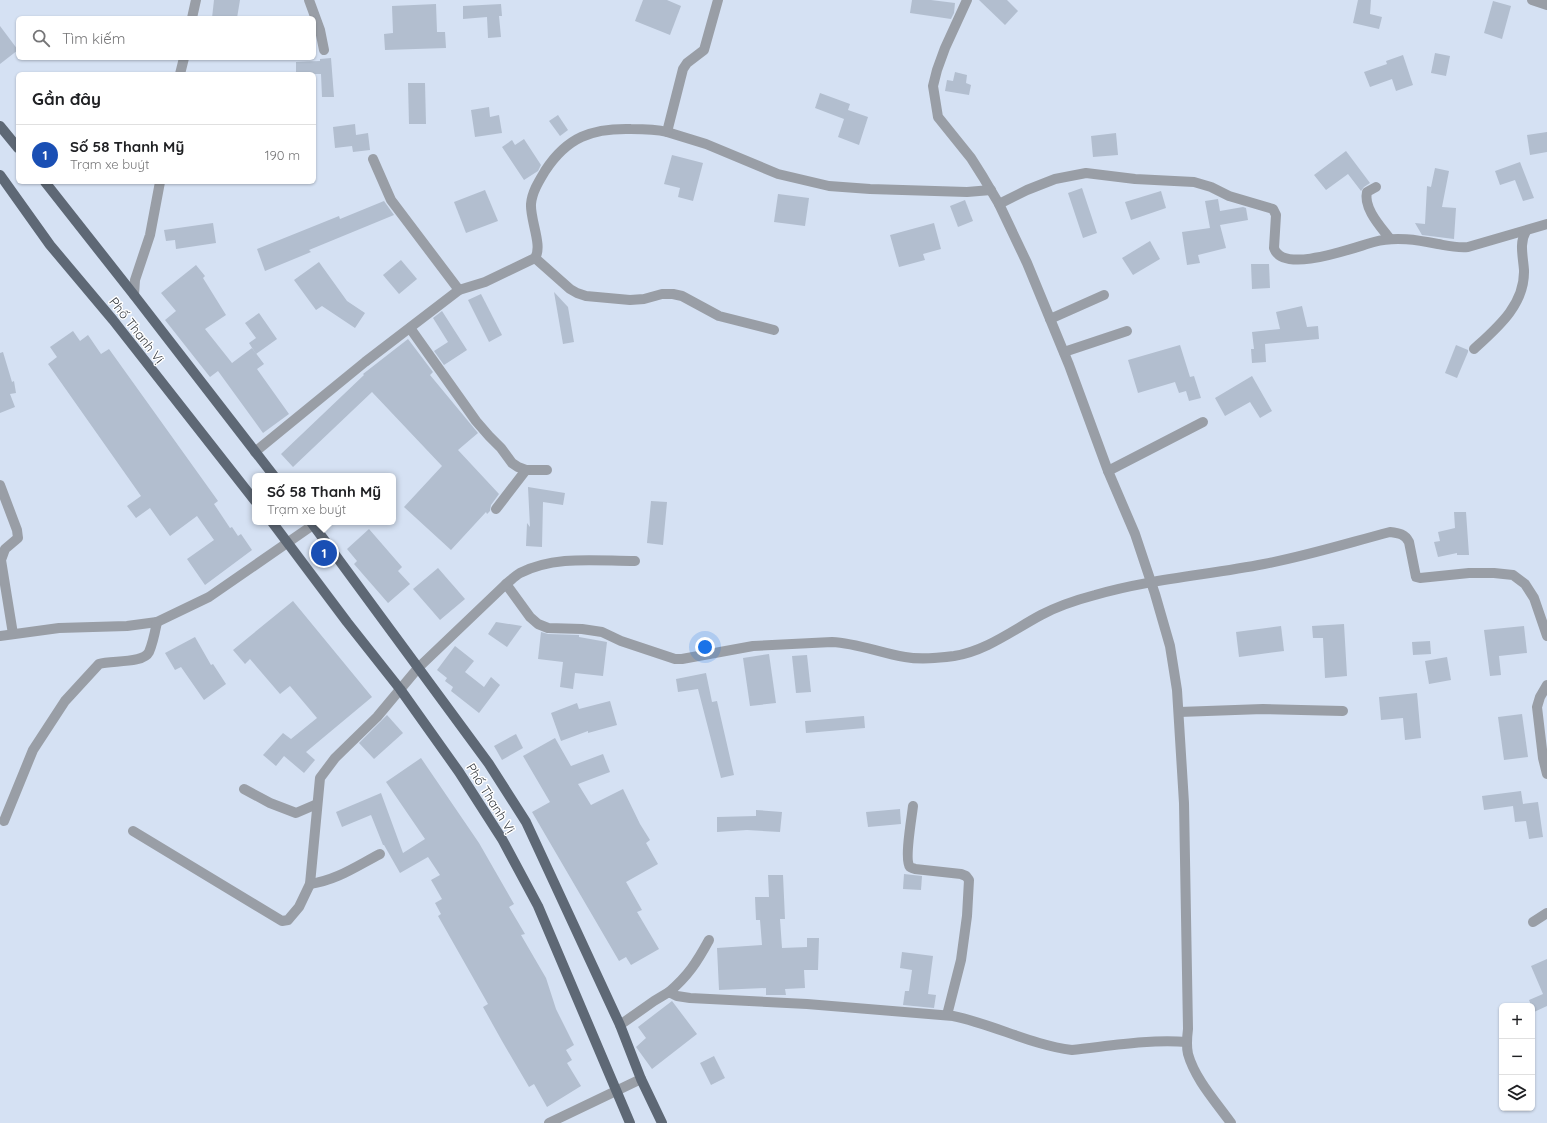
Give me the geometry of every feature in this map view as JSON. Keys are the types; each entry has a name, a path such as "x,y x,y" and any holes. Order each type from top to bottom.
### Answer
{"main road":[{"path":"0,126 16,146"},
{"name":"Phố Thanh Vị","path":"0,175 50,245 113,320 252,497"},
{"name":"Phố Thanh Vị","path":"47,184 134,294 272,473"},
{"name":"Phố Thanh Vị","path":"274,525 346,622 400,689 459,772 502,839 538,906 630,1123"},
{"name":"Phố Thanh Vị","path":"313,525 490,764 526,822 620,1025 641,1079 662,1123"}],"street":[{"path":"192,16 196,0"},
{"path":"309,0 315,16"},
{"path":"667,132 683,68 704,50 718,0"},
{"path":"967,0 945,48 933,86 938,117 971,158 991,190 1027,263 1064,352 1108,471 1135,534 1170,646 1179,712 1184,803 1188,1054 1197,1074 1231,1123"},
{"path":"1532,0 1547,5"},
{"path":"316,19 324,50"},
{"path":"180,72 184,60"},
{"path":"255,452 365,362 459,290 485,282 535,258 539,250 532,217 531,204 539,180 558,152 575,139 587,133 600,130 624,128 654,129 706,144 778,174 829,186 870,189 967,192 991,190"},
{"path":"373,160 391,200 459,290"},
{"path":"999,204 1027,190 1055,179 1086,173 1135,179 1194,182 1211,187 1229,196 1273,209 1276,215 1274,248 1276,253 1288,259 1304,260 1390,239 1419,240 1457,248 1468,247 1547,224"},
{"path":"134,294 135,280 150,235 160,184"},
{"path":"1376,188 1368,192 1366,198 1376,220 1390,239"},
{"path":"1474,349 1503,322 1516,303 1522,288 1524,272 1521,238 1526,231"},
{"path":"535,258 570,289 586,296 630,300 644,299 662,294 673,294 682,296 719,316 774,330"},
{"path":"1050,319 1104,295"},
{"path":"410,328 476,421 501,448 512,463 526,470 547,470"},
{"path":"1064,352 1127,331"},
{"path":"1108,471 1203,422"},
{"path":"496,509 526,470"},
{"path":"0,485 17,530 18,538 5,549 1,560 13,634"},
{"path":"0,636 59,628 127,626 157,622 209,597 288,543 310,525"},
{"path":"506,584 530,617 538,624 548,628 582,629 602,632 621,641 675,659 753,646 832,642 844,642 906,657 924,658 955,655 974,650 1062,605 1096,594 1151,582 1263,565 1292,559 1390,532 1400,533 1406,537 1409,542 1416,577 1420,578 1470,573 1513,575 1525,584 1534,598 1547,636"},
{"path":"133,831 282,921 288,920 299,907 310,884 320,778 334,758 377,717 418,668 506,584 519,574 531,568 568,560 635,561"},
{"path":"4,821 33,750 66,701 99,664 143,659 148,654 157,622"},
{"path":"1547,685 1540,697 1537,707 1547,774"},
{"path":"1179,712 1263,709 1344,711"},
{"path":"244,789 296,814 317,804"},
{"path":"913,806 907,857 909,866 915,869 961,874 966,876 969,880 967,916 961,960 947,1015"},
{"path":"310,884 325,882 338,877 380,854"},
{"path":"1533,922 1547,913"},
{"path":"620,1025 683,981 697,962 709,940"},
{"path":"669,992 677,996 690,998 807,1004 947,1015 972,1020 1028,1039 1067,1049 1165,1040 1187,1042"},
{"path":"549,1123 641,1079"}],"building":[{"path":"214,0 240,0 237,16 212,16"},
{"path":"643,0 667,0 681,6 670,35 635,21"},
{"path":"912,0 931,0 955,3 954,13 951,19 910,13"},
{"path":"979,0 1007,0 1018,11 1005,25"},
{"path":"1358,0 1371,0 1370,14 1382,17 1379,29 1353,23"},
{"path":"1493,1 1511,6 1502,39 1484,33"},
{"path":"436,4 437,32 445,32 446,48 385,50 384,34 393,33 392,6"},
{"path":"501,4 502,16 499,16 501,37 488,38 487,17 463,19 463,6"},
{"path":"0,26 16,47 16,52 0,64"},
{"path":"1435,53 1450,56 1446,76 1431,73"},
{"path":"1403,55 1413,85 1396,91 1392,79 1370,87 1364,72 1387,64 1386,61"},
{"path":"331,58 334,97 322,97 321,74 316,74 316,72 296,72 296,62 320,61 320,59"},
{"path":"955,72 967,75 966,83 971,85 969,95 945,91 947,80 953,81"},
{"path":"408,83 425,83 426,124 409,124"},
{"path":"820,93 850,104 848,110 868,117 859,145 838,137 844,119 815,108"},
{"path":"489,107 490,117 499,115 502,133 475,137 471,110"},
{"path":"558,115 568,130 560,136 549,121"},
{"path":"355,124 356,135 368,133 370,150 353,152 352,146 335,148 333,127"},
{"path":"1547,132 1547,152 1530,155 1527,135"},
{"path":"1116,133 1118,155 1093,157 1091,136"},
{"path":"524,139 541,165 538,171 524,180 502,147 512,140 515,145"},
{"path":"1346,151 1370,183 1361,191 1348,174 1326,190 1314,175"},
{"path":"672,155 703,163 693,201 678,197 680,188 664,184"},
{"path":"1520,162 1534,198 1523,201 1515,180 1500,185 1495,171"},
{"path":"1435,168 1449,171 1442,207 1456,208 1454,239 1422,235 1415,223 1425,224 1427,186 1431,187"},
{"path":"1082,188 1097,233 1083,238 1068,193"},
{"path":"485,190 498,221 466,233 454,202"},
{"path":"1161,191 1166,208 1131,220 1125,202"},
{"path":"778,194 809,198 805,226 774,222"},
{"path":"1218,199 1220,211 1243,207 1246,208 1248,220 1220,225 1226,248 1198,255 1200,263 1187,265 1182,232 1210,228 1205,201"},
{"path":"965,200 973,221 958,227 950,206"},
{"path":"384,201 394,215 309,250 311,252 265,271 257,249 339,216 340,219"},
{"path":"213,223 216,243 176,249 175,240 166,241 164,230"},
{"path":"934,223 941,249 923,254 925,260 899,267 890,235"},
{"path":"1150,241 1160,259 1133,275 1122,258"},
{"path":"401,260 417,279 399,294 383,275"},
{"path":"319,262 347,301 365,313 355,328 322,306 316,310 294,280"},
{"path":"1251,264 1269,264 1270,288 1252,289"},
{"path":"196,265 205,276 203,278 226,315 205,329 232,363 252,348 264,364 257,369 289,414 263,433 218,371 210,377 165,320 176,311 161,293"},
{"path":"554,292 568,307 574,342 563,344"},
{"path":"481,294 502,335 489,342 468,300"},
{"path":"1302,306 1307,327 1318,326 1319,339 1265,344 1266,362 1252,363 1251,349 1254,349 1252,332 1280,329 1276,312"},
{"path":"442,311 467,350 444,365 434,351 448,342 433,318"},
{"path":"259,313 277,339 256,354 249,343 256,338 245,323"},
{"path":"73,331 80,341 88,335 101,354 109,349 218,501 214,504 230,528 232,527 238,536 241,534 252,550 205,585 187,559 214,540 197,516 170,536 150,508 136,518 127,506 141,496 48,364 57,357 50,347"},
{"path":"408,339 433,372 430,375 478,433 458,450 499,494 491,505 490,511 487,514 486,512 451,550 404,507 442,466 372,392 293,467 281,454 364,375 363,374"},
{"path":"1180,345 1190,377 1194,376 1201,398 1189,401 1186,391 1179,393 1175,382 1138,393 1128,360"},
{"path":"1456,345 1468,350 1457,378 1445,373"},
{"path":"3,352 12,382 14,381 16,393 10,394 15,407 0,413 0,353"},
{"path":"1252,376 1272,411 1260,418 1250,402 1225,416 1215,398"},
{"path":"528,487 565,493 563,505 543,502 542,547 526,546 527,523 530,527"},
{"path":"651,501 667,502 663,545 647,543"},
{"path":"1454,512 1466,512 1469,555 1457,555 1457,553 1438,557 1434,542 1440,541 1438,532 1455,528"},
{"path":"369,529 402,567 398,571 410,584 388,603 354,564 357,561 347,549"},
{"path":"438,568 465,599 440,620 413,589"},
{"path":"293,601 372,697 306,752 315,760 304,773 284,756 276,766 263,755 283,733 291,739 317,718 290,686 280,694 250,659 245,664 233,650"},
{"path":"496,622 522,626 507,647 488,634"},
{"path":"1344,624 1347,676 1325,678 1323,638 1313,638 1312,626"},
{"path":"1281,626 1284,651 1239,657 1236,632"},
{"path":"1524,626 1527,653 1499,656 1501,675 1490,676 1484,630"},
{"path":"541,632 548,634 579,635 579,637 607,642 603,676 575,673 573,689 560,687 563,662 538,659"},
{"path":"195,637 211,665 213,664 226,684 204,700 181,667 175,670 165,653"},
{"path":"1430,641 1431,654 1413,655 1412,642"},
{"path":"455,646 474,661 465,672 484,687 491,677 500,685 479,713 451,691 453,687 445,681 447,678 437,670"},
{"path":"769,654 776,703 750,706 743,658"},
{"path":"807,655 811,692 796,693 792,656"},
{"path":"1447,657 1451,680 1429,684 1425,661"},
{"path":"706,673 712,702 717,701 734,775 721,778 698,689 678,692 676,679"},
{"path":"1417,693 1421,738 1405,740 1403,718 1381,720 1379,697"},
{"path":"610,701 617,725 588,733 588,731 561,741 551,713 577,703 579,709"},
{"path":"1522,714 1528,757 1504,760 1498,717"},
{"path":"387,715 403,733 374,759 359,743"},
{"path":"864,716 865,728 806,733 805,721"},
{"path":"516,734 523,748 502,760 494,746"},
{"path":"555,738 571,766 603,754 610,772 578,784 591,805 623,789 640,824 650,840 646,843 658,864 626,882 642,910 637,912 659,949 631,965 626,957 619,961 532,812 550,802 523,756"},
{"path":"421,758 479,843 514,904 509,907 525,934 521,935 546,978 556,1009 574,1045 566,1050 572,1060 567,1063 581,1086 547,1107 534,1084 529,1087 502,1041 483,1007 488,1004 438,916 441,914 435,903 442,899 431,880 440,875 428,857 400,873 383,845 371,815 342,827 336,812 381,793 403,853 425,839 386,782"},
{"path":"1521,791 1523,804 1538,802 1543,837 1529,839 1526,821 1515,822 1513,806 1484,810 1482,796"},
{"path":"900,809 901,824 868,827 866,812"},
{"path":"756,810 782,812 780,832 747,830 717,832 717,817 756,816"},
{"path":"904,874 922,876 921,890 903,889"},
{"path":"768,875 783,875 785,919 780,919 782,948 807,947 807,938 819,938 818,970 804,970 805,988 785,989 786,995 766,995 766,988 719,990 717,948 762,945 760,920 756,920 755,897 769,897"},
{"path":"902,952 933,956 928,994 936,995 934,1008 903,1005 905,991 909,991 912,970 900,968"},
{"path":"1547,959 1547,1006 1535,1012 1535,1003 1530,1003 1529,1000 1543,994 1531,966"},
{"path":"672,1001 697,1034 652,1069 636,1047 646,1038 638,1027"},
{"path":"714,1056 725,1078 711,1085 700,1063"}],"place":[{"name":"Số 58 Thanh Mỹ","path":"324,553"}]}
